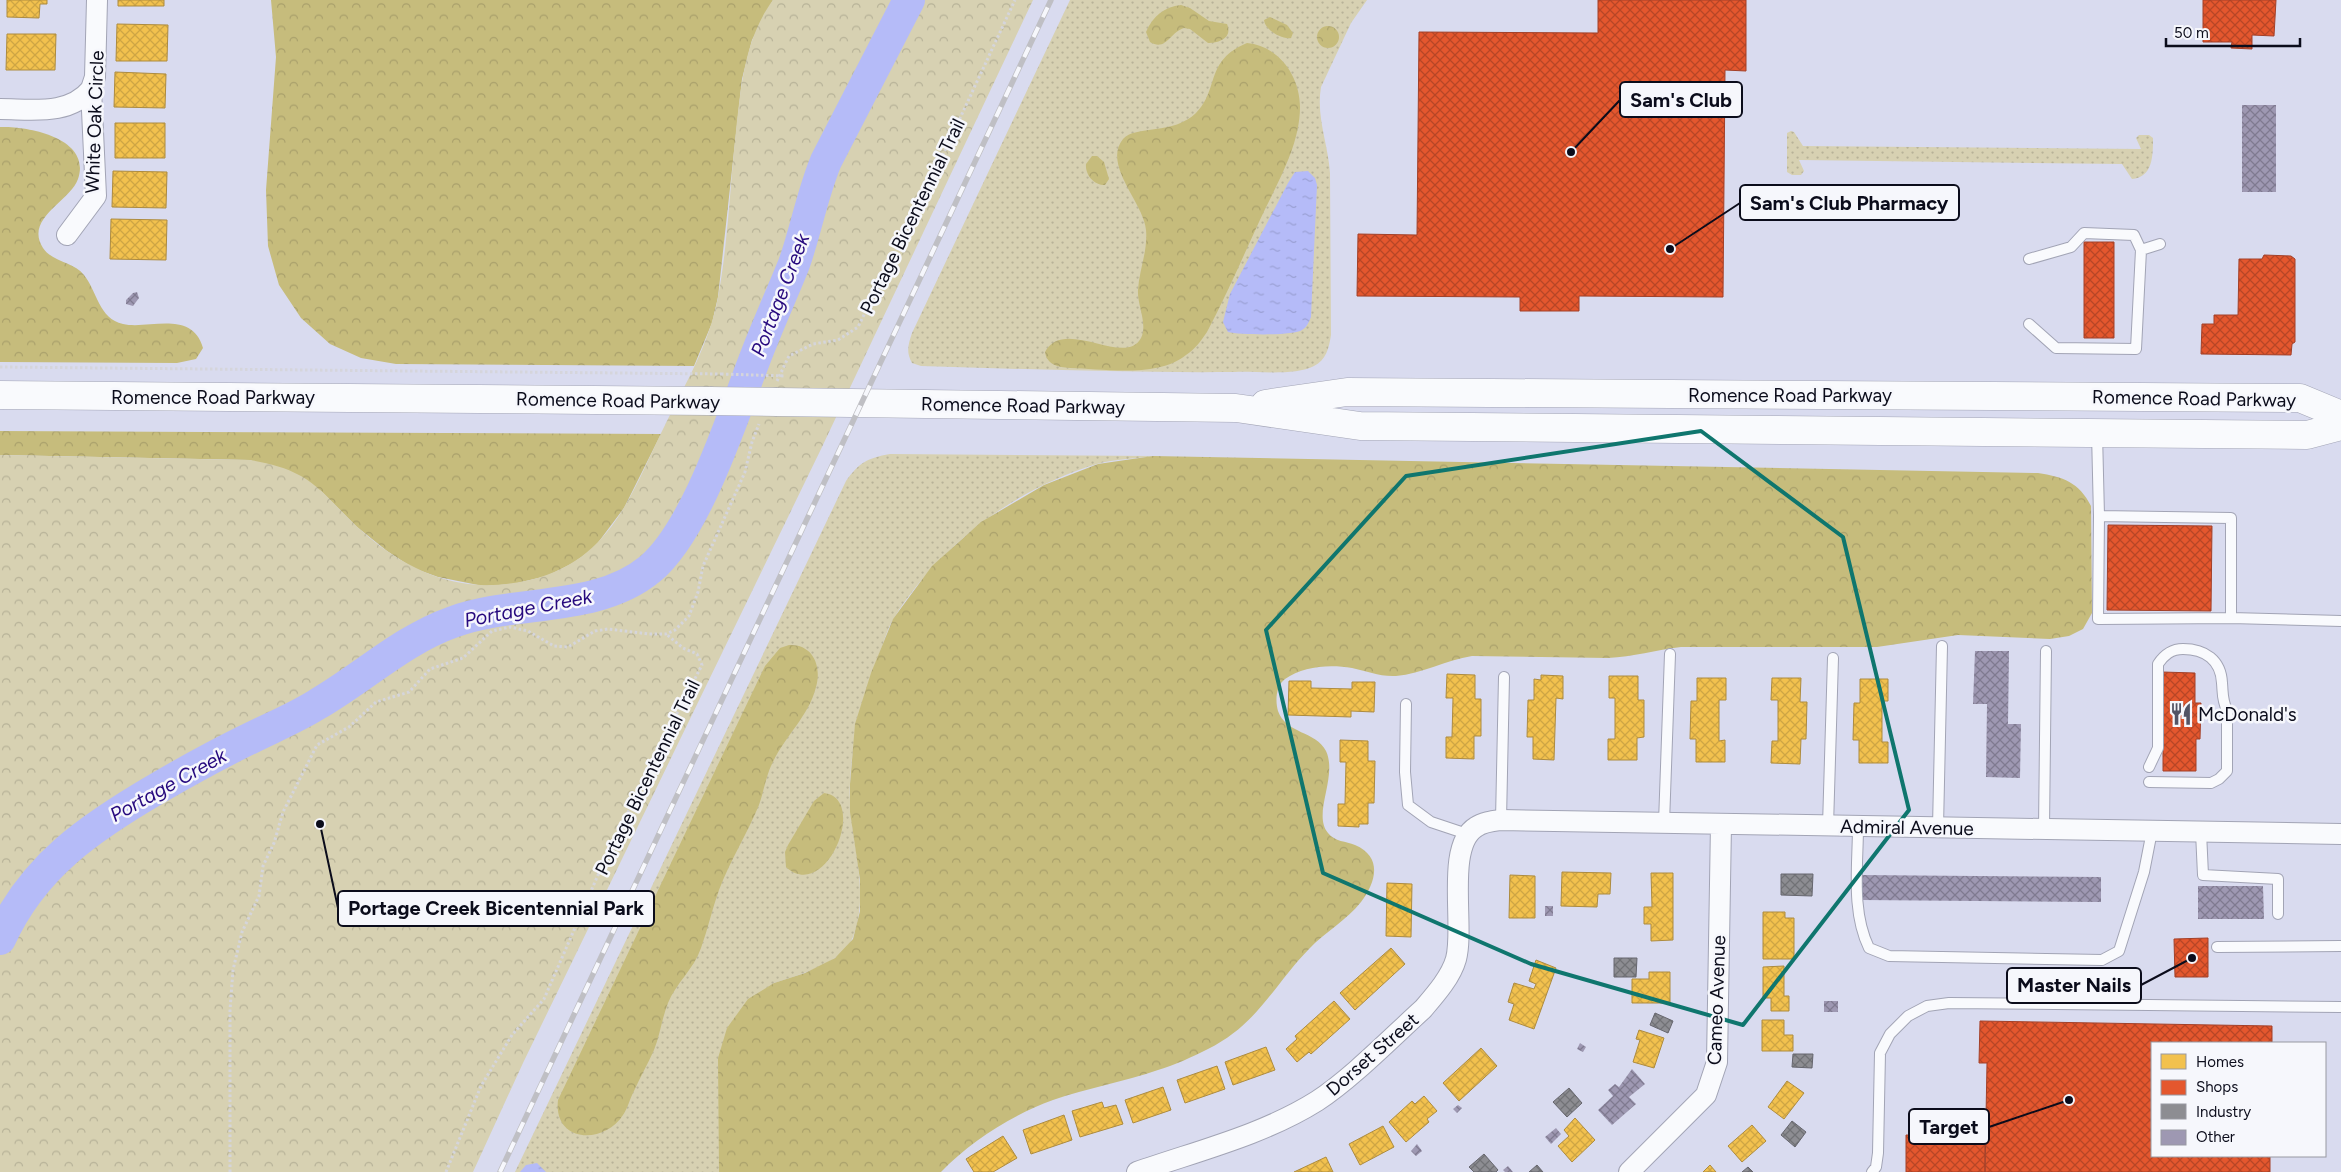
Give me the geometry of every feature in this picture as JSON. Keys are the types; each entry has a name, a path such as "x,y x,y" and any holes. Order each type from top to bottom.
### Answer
{"street":[{"name":"White Oak Circle","path":"67,235 96,196 91,89 96,77 97,0"},
{"path":"0,109 48,110 62,108 74,104 91,89"},
{"name":"Romence Road Parkway","path":"1236,408 1347,392 2300,398 2341,415"},
{"name":"Romence Road Parkway","path":"0,395 771,401 1236,408 1360,426 2307,435 2341,426"},
{"path":"1810,395 1810,430"},
{"name":"Admiral Avenue","path":"1471,831 1501,820 2341,834"},
{"name":"Cameo Avenue","path":"1630,1172 1706,1095 1717,1062 1721,824"},
{"name":"Dorset Street","path":"1137,1172 1242,1136 1298,1112 1317,1101 1423,1009 1439,990 1456,961 1459,946 1459,858 1462,844 1471,831"}],"lane":[{"path":"2029,259 2070,248 2084,233 2134,235 2141,250 2136,349 2056,348 2029,324"},
{"path":"2141,250 2160,244"},
{"path":"2097,433 2099,516 2098,620 2231,618 2341,621"},
{"path":"2099,516 2231,518 2231,618"},
{"path":"1938,827 1942,646"},
{"path":"2149,767 2158,748 2158,664 2163,656 2171,651 2198,649 2209,655 2221,673 2222,701 2228,710 2227,771 2219,779 2211,783 2149,782"},
{"path":"2044,829 2046,651"},
{"path":"1664,823 1670,654"},
{"path":"1828,826 1833,658"},
{"path":"1501,820 1504,677"},
{"path":"1406,704 1405,772 1408,804 1431,822 1471,831"},
{"path":"1858,826 1857,903 1862,934 1869,948 1889,956 2102,960 2119,951 2144,872 2152,831"},
{"path":"2201,832 2202,875 2278,879 2278,914"},
{"path":"2217,947 2341,946"},
{"path":"1872,1172 1876,1167 1878,1153 1880,1053 1890,1034 1908,1016 1927,1006 1948,1003 2341,1007"}],"path":[{"name":"Portage Bicentennial Trail","path":"446,1172 481,1086 512,1035 544,999 598,875 657,752 702,665 697,654 683,648 666,634 675,630 689,616 698,592 703,566 741,481 752,442 790,356 813,344 838,340 858,327 941,159 1016,0"},
{"path":"0,367 786,376"},
{"path":"230,1172 230,1010 233,970 242,932 259,896 263,866 274,843 283,812 317,745 349,727 376,702 409,692 430,669 463,658 492,631 510,627 528,631 554,646 568,646 595,631 608,628 649,634 666,634"}],"highlighted area":[{"path":"1701,431 1843,537 1909,810 1743,1025 1531,964 1323,873 1266,630 1406,476"}],"green space":[{"path":"271,0 773,0 752,40 742,79 718,297 712,323 694,366 396,364 361,358 330,344 301,318 279,285 268,246 266,190 276,57"},
{"path":"773,0 1033,0 822,447 523,1063 473,1172 0,1172 0,455 250,460 263,462 289,470 308,480 361,530 401,560 446,580 462,583 496,585 530,580 558,570 581,557 601,539 616,520 630,497 689,377 709,330 718,297 727,235 738,114 746,62 756,30"},
{"path":"1070,0 1367,0 1351,23 1321,87 1321,119 1330,173 1331,335 1326,353 1314,366 1297,371 1276,372 1156,372 921,366 912,363 908,348 912,333"},
{"path":"1181,5 1190,8 1209,21 1227,24 1227,36 1220,41 1208,43 1190,29 1184,28 1160,45 1150,42 1146,32 1152,21 1164,10"},
{"path":"1270,17 1287,25 1293,33 1291,38 1274,34 1267,27 1264,20"},
{"path":"1328,26 1336,29 1339,37 1336,45 1328,48 1320,45 1317,37 1320,29"},
{"path":"1247,43 1269,50 1286,64 1292,74 1299,95 1299,122 1286,166 1207,332 1198,345 1189,353 1161,367 1114,370 1061,367 1051,363 1045,352 1054,342 1066,339 1080,340 1122,348 1133,346 1141,338 1143,321 1138,290 1146,245 1146,230 1144,219 1121,172 1117,160 1118,149 1123,139 1129,135 1177,124 1187,120 1196,113 1203,104 1218,67 1224,58 1233,50"},
{"path":"0,127 41,132 67,144 76,153 80,165 78,179 66,195 50,211 39,228 39,237 47,253 75,267 84,275 99,304 115,321 133,325 179,325 189,329 197,336 203,348 196,359 177,363 0,362"},
{"path":"1794,132 1803,146 2141,149 2136,138 2139,135 2149,135 2153,138 2153,152 2148,170 2139,177 2132,179 2122,164 1799,160 1804,171 1801,175 1792,175 1787,172 1787,133"},
{"path":"1092,156 1097,156 1104,162 1109,179 1105,185 1101,185 1091,179 1087,172 1086,164"},
{"path":"0,431 661,434 624,508 594,548 573,563 547,576 513,584 483,586 438,577 413,568 387,551 357,527 321,491 250,460 0,455"},
{"path":"890,454 1153,456 1097,464 1037,488 1008,504 957,544 933,567 894,618 888,629 869,682 853,749 850,803 860,880 860,899 853,937 848,946 830,961 807,972 774,983 719,1137 719,1172 515,1172 846,481 864,462 875,457"},
{"path":"1153,456 2038,473 2055,476 2076,486 2091,506 2092,613 2083,629 2069,636 2050,639 1958,635 1877,647 1681,647 1608,658 1472,656 1415,673 1396,676 1384,676 1335,666 1317,667 1300,671 1285,679 1280,685 1277,698 1278,711 1287,724 1321,744 1326,751 1329,761 1329,772 1323,816 1324,825 1331,836 1355,845 1370,856 1373,863 1373,878 1361,902 1309,949 1264,1004 1240,1028 1208,1049 1177,1063 1053,1100 1022,1113 993,1130 965,1150 941,1172 719,1172 718,1058 727,1028 748,999 774,983 805,973 835,958 853,939 860,911 860,880 850,812 850,784 855,724 871,673 893,619 932,566 981,522 1044,485 1098,464"},
{"path":"789,645 804,648 814,658 818,671 816,687 808,707 771,767 759,805 719,890 698,956 671,996 654,1050 623,1115 615,1125 593,1135 571,1132 563,1125 559,1114 558,1100 765,666 780,648"},
{"path":"824,793 837,799 843,812 842,828 837,846 827,861 815,872 801,875 786,867 785,852 814,801"}],"water":[{"path":"1308,171 1315,178 1317,185 1311,317 1309,323 1302,330 1289,333 1255,334 1228,332 1223,322 1230,294 1288,183 1295,172"},
{"path":"537,1163 546,1172 520,1172 526,1165"}],"building: Homes":[{"path":"7,0 47,0 47,4 40,4 39,18 7,17"},
{"path":"118,0 164,0 164,6 118,6"},
{"path":"117,24 168,25 167,61 116,61"},
{"path":"7,34 56,34 55,70 6,70"},
{"path":"115,72 166,74 165,108 114,107"},
{"path":"115,123 165,123 165,158 115,158"},
{"path":"113,171 167,172 166,208 112,207"},
{"path":"111,219 167,220 166,260 110,259"},
{"path":"1447,674 1475,675 1475,699 1481,699 1481,736 1474,736 1474,759 1446,758 1446,737 1452,737 1453,698 1446,698"},
{"path":"1541,675 1563,676 1563,699 1556,698 1554,760 1533,759 1533,737 1527,737 1528,700 1534,700 1534,679 1541,680"},
{"path":"1609,676 1638,676 1638,700 1644,700 1644,737 1637,738 1637,760 1608,760 1608,739 1615,739 1615,698 1609,698"},
{"path":"1697,678 1726,678 1726,700 1719,700 1719,741 1725,740 1725,762 1696,762 1696,739 1690,739 1691,701 1697,701"},
{"path":"1772,678 1801,678 1800,702 1807,702 1806,739 1801,739 1800,764 1771,763 1772,741 1778,741 1778,700 1771,700"},
{"path":"1860,679 1888,679 1888,701 1882,701 1882,742 1888,742 1888,763 1859,763 1859,740 1853,740 1854,703 1860,703"},
{"path":"1289,681 1311,681 1311,688 1352,689 1352,682 1375,682 1374,712 1351,711 1351,717 1288,715"},
{"path":"1340,740 1368,741 1368,761 1375,761 1374,803 1368,803 1368,824 1359,824 1359,827 1338,826 1338,804 1345,804 1346,762 1340,762"},
{"path":"1562,872 1611,873 1610,894 1598,894 1597,907 1561,906"},
{"path":"1651,873 1673,873 1673,940 1651,941 1651,924 1644,924 1644,907 1652,907"},
{"path":"1510,875 1535,876 1535,918 1509,918"},
{"path":"1387,883 1412,884 1411,937 1386,936"},
{"path":"1763,912 1785,912 1785,918 1794,918 1794,959 1763,959"},
{"path":"1391,948 1405,964 1355,1010 1340,993"},
{"path":"1536,960 1556,968 1534,1029 1509,1020 1514,1004 1508,1002 1514,983 1534,989 1536,984 1529,981"},
{"path":"1784,966 1784,996 1789,996 1789,1011 1771,1011 1771,998 1763,998 1763,967"},
{"path":"1649,972 1670,972 1670,1003 1632,1003 1632,979 1649,979"},
{"path":"1334,1001 1350,1019 1311,1054 1309,1052 1297,1062 1286,1049 1297,1039 1295,1036"},
{"path":"1762,1020 1784,1020 1784,1035 1793,1035 1793,1051 1762,1051"},
{"path":"1639,1030 1664,1038 1654,1068 1633,1062 1640,1040 1636,1039"},
{"path":"1266,1047 1275,1070 1233,1085 1225,1062"},
{"path":"1481,1048 1497,1066 1459,1101 1443,1083"},
{"path":"1217,1066 1225,1089 1185,1103 1177,1080"},
{"path":"1787,1081 1804,1093 1784,1119 1768,1107"},
{"path":"1163,1087 1171,1110 1133,1123 1125,1100"},
{"path":"1424,1096 1437,1111 1427,1119 1429,1122 1406,1142 1389,1122 1412,1101 1415,1104"},
{"path":"1102,1102 1104,1108 1116,1105 1123,1124 1080,1137 1072,1111"},
{"path":"1064,1115 1072,1140 1031,1154 1023,1130"},
{"path":"1575,1118 1595,1140 1572,1162 1558,1146 1569,1136 1564,1130"},
{"path":"1752,1125 1766,1141 1742,1162 1728,1146"},
{"path":"1383,1126 1394,1147 1360,1165 1349,1144"},
{"path":"1003,1136 1017,1158 993,1172 974,1172 966,1159"},
{"path":"1326,1157 1333,1172 1294,1172"},
{"path":"1710,1165 1716,1172 1703,1172"}],"building: Shops":[{"path":"1598,0 1746,0 1746,71 1725,70 1723,297 1579,296 1579,311 1520,311 1520,297 1357,296 1358,234 1417,235 1419,32 1598,33"},
{"path":"2203,0 2276,0 2274,36 2252,35 2252,49 2231,48 2232,42 2203,42"},
{"path":"2084,242 2114,242 2114,338 2084,338"},
{"path":"2264,255 2291,256 2295,259 2295,342 2292,344 2291,355 2201,354 2202,324 2214,324 2214,315 2238,315 2239,259 2262,259"},
{"path":"2108,525 2212,526 2211,611 2107,610"},
{"name":"McDonald's","path":"2162,672 2195,673 2195,703 2201,703 2200,739 2196,739 2196,771 2163,771 2163,745 2160,745"},
{"path":"2208,938 2208,977 2175,977 2174,939"},
{"path":"1980,1021 2272,1026 2272,1042 2151,1042 2151,1157 2270,1157 2270,1172 1985,1172 1987,1063 1979,1063"},
{"path":"1906,1135 1985,1137 1985,1172 1906,1172"}],"building: Industry":[{"path":"1781,874 1813,874 1812,896 1781,895"},
{"path":"1614,958 1637,958 1636,977 1614,977"},
{"path":"1655,1013 1673,1021 1668,1033 1650,1025"},
{"path":"1793,1054 1813,1054 1812,1068 1792,1067"},
{"path":"1569,1088 1582,1103 1567,1117 1553,1102"},
{"path":"1792,1121 1806,1132 1795,1147 1781,1135"},
{"path":"1484,1154 1498,1170 1496,1172 1474,1172 1469,1167"},
{"path":"1537,1165 1543,1172 1529,1172"},
{"path":"1748,1167 1753,1172 1742,1172"}],"building: Other":[{"path":"2242,105 2276,105 2276,192 2242,192"},
{"path":"137,292 139,298 133,306 126,304 126,300 133,293"},
{"path":"1975,651 2009,651 2008,724 2021,724 2020,778 1986,777 1987,704 1973,704"},
{"path":"1862,875 2101,877 2101,902 1862,900"},
{"path":"2198,886 2263,886 2264,919 2198,919"},
{"path":"1545,906 1553,906 1553,916 1545,916"},
{"path":"1824,1001 1838,1001 1838,1012 1824,1012"},
{"path":"1580,1043 1586,1047 1583,1052 1577,1049"},
{"path":"1632,1069 1645,1084 1629,1097 1636,1104 1612,1125 1598,1110 1613,1096 1608,1090 1615,1084 1619,1087"},
{"path":"1458,1105 1462,1108 1457,1113 1453,1109"},
{"path":"1556,1128 1561,1134 1551,1144 1545,1137"},
{"path":"1417,1144 1422,1151 1416,1156 1411,1151"},
{"path":"1508,1166 1513,1172 1505,1172 1503,1170"}],"waterway":[{"name":"Portage Creek","path":"0,939 29,890 47,869 87,834 133,803 181,775 308,710 417,639 453,622 477,615 581,599 606,593 629,583 650,569 667,551 683,528 711,472 794,264 826,161 909,0"}],"railway":[{"path":"500,1172 1051,0"}],"place":[{"name":"Sam's Club","path":"1571,152"},
{"name":"Sam's Club Pharmacy","path":"1670,249"},
{"name":"McDonald's","path":"2181,714"},
{"name":"Portage Creek Bicentennial Park","path":"320,824"},
{"name":"Master Nails","path":"2192,958"},
{"name":"Target","path":"2069,1100"}]}
